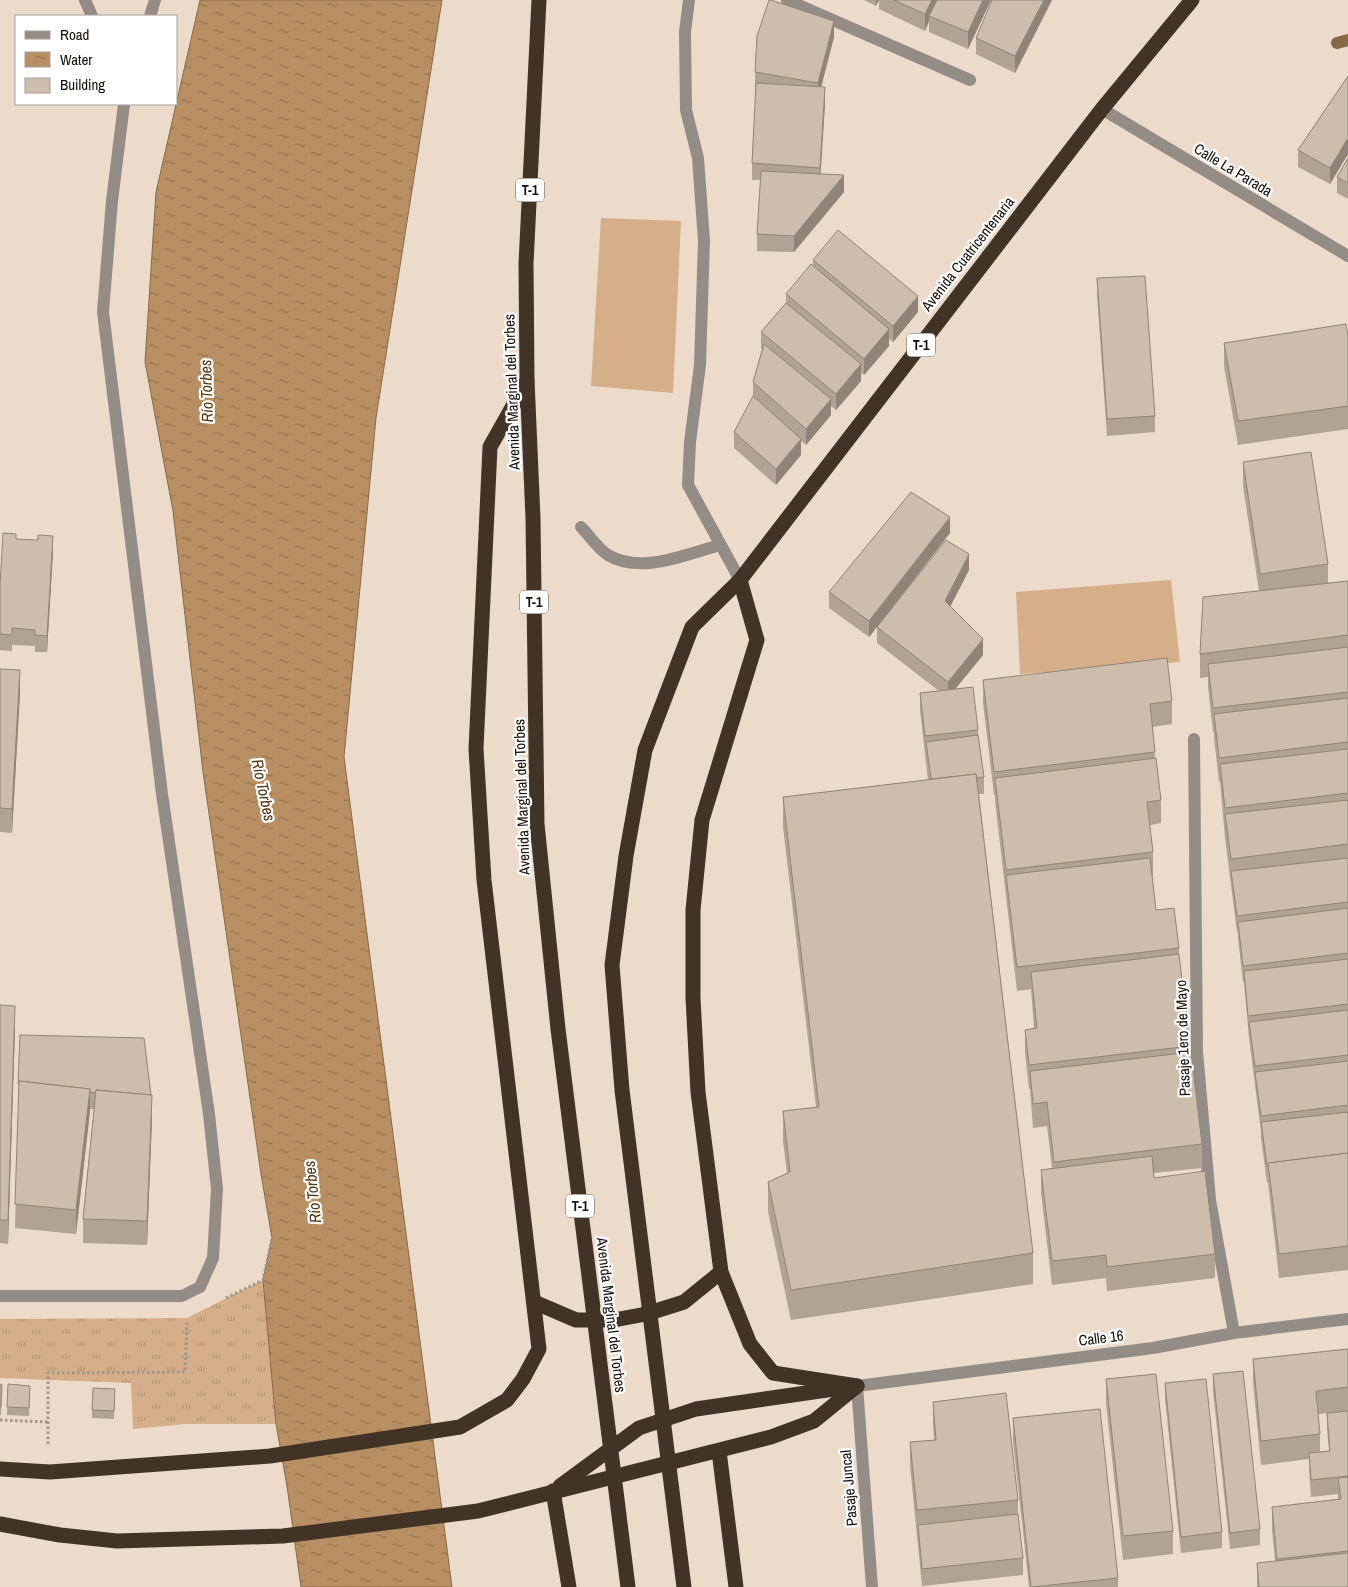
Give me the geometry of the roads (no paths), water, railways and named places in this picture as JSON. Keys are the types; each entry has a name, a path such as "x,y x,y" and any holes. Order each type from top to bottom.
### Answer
{"highway":[{"name":"Avenida Marginal del Torbes","path":"540,0 526,264 527,380 533,518 537,824 558,1030 628,1587"},
{"name":"Avenida Cuatricentenaria","path":"740,580 1102,109 1192,0"},
{"path":"0,1470 50,1472 270,1456 460,1427 507,1400 523,1379 539,1349 484,880 476,749 490,447 527,380"},
{"path":"740,580 757,640 702,820 693,910 693,998 698,1092 721,1272 750,1344 773,1373 857,1386"},
{"name":"T-1","path":"684,1587 622,1090 612,965 626,856 645,750 692,627 740,580"},
{"path":"534,1302 576,1320 614,1320 646,1314 684,1302 721,1272"},
{"path":"0,1524 60,1535 117,1541 283,1536 478,1511 771,1437 814,1421 857,1386"},
{"path":"553,1491 639,1428 696,1409 857,1386"},
{"path":"719,1451 736,1587"},
{"path":"553,1491 569,1587"}],"street":[{"path":"85,0 92,15"},
{"path":"150,15 155,0"},
{"path":"689,0 685,32 686,110 698,158 704,241 700,365 690,442 688,485 740,580"},
{"path":"787,0 970,80"},
{"path":"0,1296 182,1296 200,1287 213,1258 217,1188 210,1124 162,794 103,312 112,201 124,105"},
{"name":"Calle La Parada","path":"1102,109 1348,256"},
{"path":"582,527 608,555 633,563 656,562 720,545"},
{"name":"Pasaje 1ero de Mayo","path":"1194,739 1197,1051 1210,1200 1234,1333"},
{"name":"Calle 16","path":"857,1386 1153,1348 1234,1333 1348,1319"},
{"name":"Pasaje Juncal","path":"857,1386 872,1587"}],"water":[{"name":"Río Torbes","path":"200,0 442,0 376,418 344,757 452,1587 301,1587 276,1424 263,1280 272,1238 261,1174 203,772 173,511 145,362 156,192 176,105 178,105 178,96"}],"waterway":[{"path":"1337,43 1348,40"}]}
